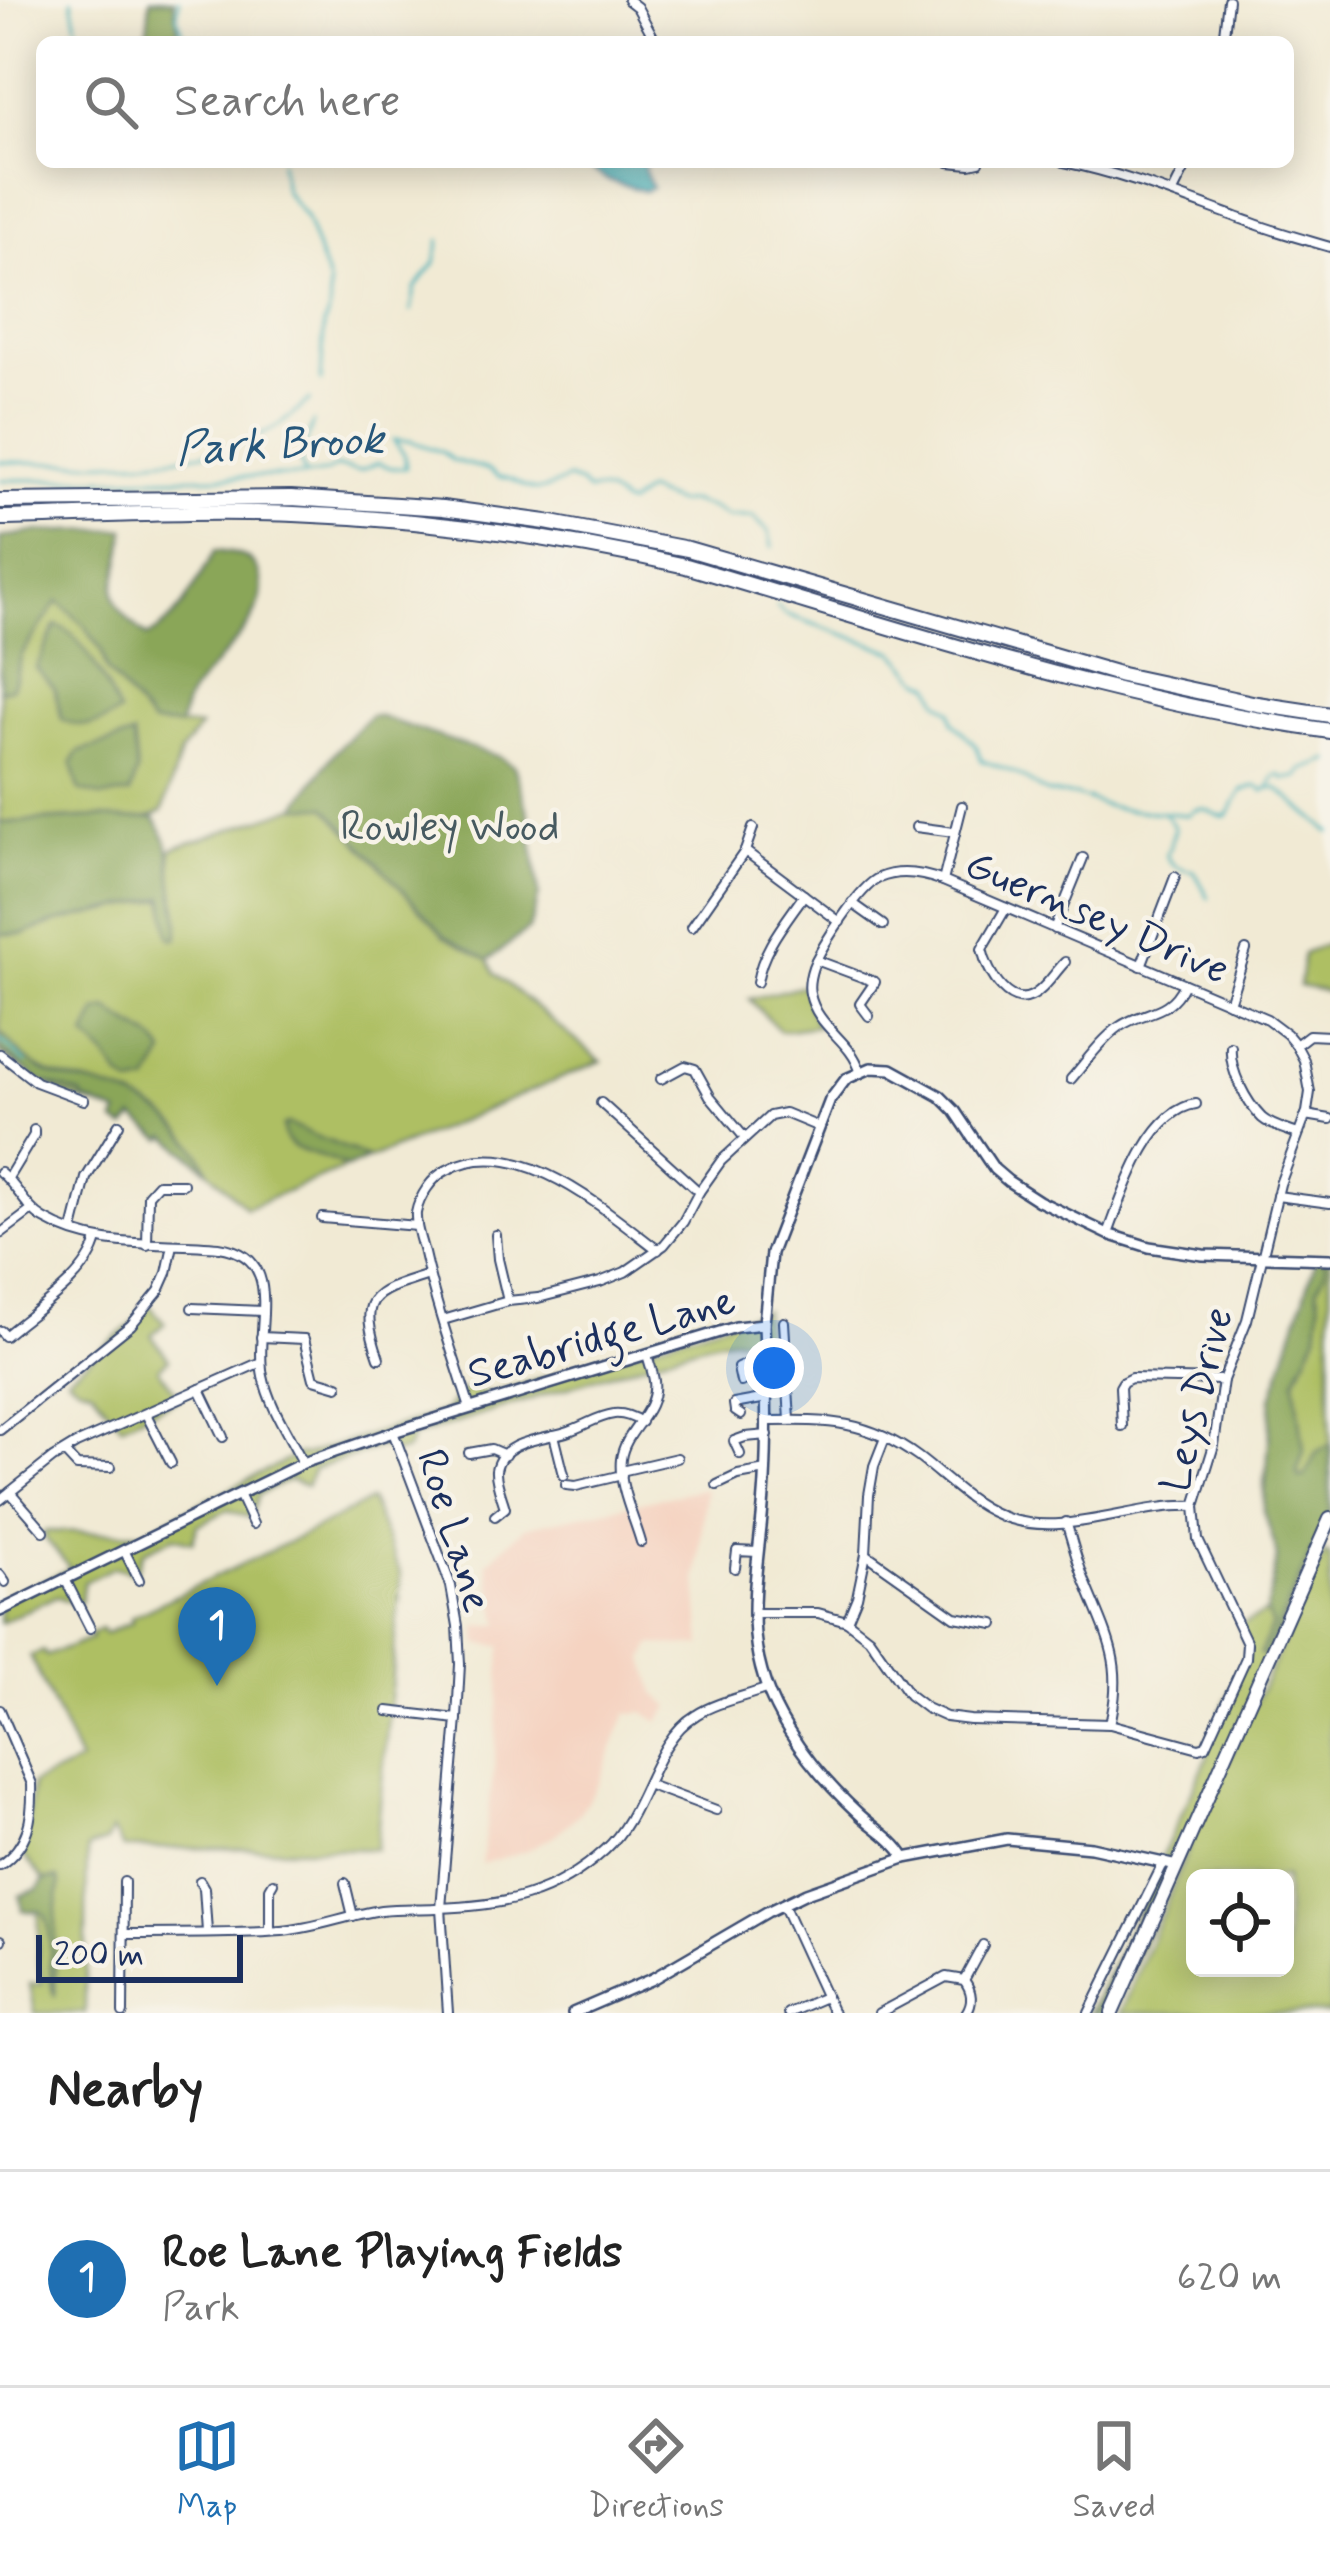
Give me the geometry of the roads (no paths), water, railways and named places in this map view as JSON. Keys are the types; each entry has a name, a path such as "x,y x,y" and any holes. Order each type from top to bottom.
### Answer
{"highway":[{"path":"0,501 291,498 443,508 546,522 688,549 1122,675 1330,715"},
{"path":"0,518 292,514 438,524 535,537 686,566 1113,689 1257,720 1330,730"},
{"path":"1112,2013 1171,1864 1330,1520"}],"street":[{"path":"628,0 653,36"},
{"path":"1224,36 1228,0"},
{"path":"1096,168 1330,247"},
{"path":"1173,192 1185,168"},
{"path":"943,881 962,806"},
{"path":"916,827 954,832"},
{"path":"692,927 745,851 753,828"},
{"path":"745,851 840,922"},
{"path":"1054,928 1083,858"},
{"name":"Guernsey Drive","path":"816,960 861,890 878,878 924,874 1267,1019 1296,1045"},
{"path":"1141,966 1175,877"},
{"path":"757,982 767,948 804,895"},
{"path":"852,903 883,925"},
{"path":"1006,908 982,949 1000,988 1013,997 1037,994 1064,962"},
{"path":"1228,1003 1246,950"},
{"path":"869,1016 860,1004 875,982 816,960 809,986 817,1015 856,1058 860,1071 891,1070 940,1096 956,1111 984,1156 1039,1201 1108,1234 1149,1247 1203,1256 1330,1259"},
{"path":"1072,1079 1121,1025 1161,1010 1178,997 1184,984"},
{"path":"1261,1256 1310,1092 1296,1045 1309,1035 1330,1036"},
{"path":"1231,1047 1234,1070 1264,1120 1298,1134"},
{"path":"0,1054 36,1082 84,1100"},
{"path":"661,1079 685,1066 695,1070 744,1137"},
{"name":"Seabridge Lane","path":"0,1611 65,1580 81,1565 124,1550 303,1463 736,1327 764,1324 770,1253 837,1088 860,1071"},
{"path":"601,1103 698,1192"},
{"path":"1108,1234 1131,1177 1163,1120 1174,1110 1196,1104"},
{"path":"442,1321 625,1272 658,1250 683,1222 721,1161 770,1116 785,1113 819,1127"},
{"path":"1306,1115 1330,1119"},
{"path":"73,1230 86,1178 119,1124"},
{"path":"34,1130 4,1175 42,1218 123,1244 230,1249 248,1258 263,1286 261,1362 268,1394 303,1463"},
{"path":"470,1408 417,1226 416,1214 426,1190 440,1173 473,1160 512,1163 557,1178 658,1250"},
{"path":"147,1244 148,1195 158,1184 184,1184"},
{"path":"1277,1196 1330,1203"},
{"path":"0,1234 32,1210"},
{"path":"322,1218 417,1226"},
{"path":"496,1235 508,1301"},
{"path":"1,1331 5,1336 76,1276 88,1263 98,1239"},
{"path":"0,1430 131,1325 159,1291 173,1245"},
{"name":"Leys Drive","path":"1110,1724 1206,1746 1248,1651 1198,1540 1195,1506 1214,1445 1223,1380 1247,1320 1261,1256"},
{"path":"379,1358 368,1314 372,1303 381,1292 429,1275"},
{"path":"199,1310 262,1311"},
{"path":"784,1322 790,1420"},
{"path":"764,1324 768,1435 752,1613 765,1689 813,1766 905,1858"},
{"path":"261,1337 304,1339 314,1379 338,1386"},
{"path":"640,1542 621,1473 623,1449 649,1412 655,1390 647,1354"},
{"path":"0,1500 64,1452 261,1362"},
{"path":"741,1382 738,1368 765,1363"},
{"path":"1122,1426 1123,1382 1139,1377 1223,1380"},
{"path":"200,1389 224,1437"},
{"path":"741,1415 734,1404 767,1398"},
{"path":"146,1414 171,1463"},
{"path":"495,1516 505,1508 496,1471 505,1455 532,1439 615,1414 631,1415 641,1422"},
{"path":"768,1420 846,1422 918,1457 951,1487 1014,1521 1066,1522 1195,1506"},
{"name":"Roe Lane","path":"393,1432 456,1607 460,1664 441,1908 448,2013"},
{"path":"740,1454 734,1441 768,1435"},
{"path":"554,1436 565,1480 576,1486 677,1458"},
{"path":"847,1621 866,1554 869,1495 884,1438"},
{"path":"469,1453 491,1449 505,1455"},
{"path":"64,1452 77,1466 111,1467"},
{"path":"717,1485 766,1470"},
{"path":"10,1492 44,1531"},
{"path":"239,1494 254,1524"},
{"path":"752,1613 818,1612 847,1621 869,1638 908,1695 946,1717 1110,1724 1118,1692 1111,1642 1066,1522"},
{"path":"124,1550 139,1580"},
{"path":"735,1568 737,1551 758,1552"},
{"path":"866,1554 955,1617 994,1624"},
{"path":"65,1580 90,1628"},
{"path":"125,1934 270,1931 318,1926 382,1910 510,1902 542,1892 606,1850 620,1835 677,1731 697,1714 765,1689"},
{"path":"0,1710 32,1784 26,1838 15,1855 0,1865"},
{"path":"388,1711 457,1719"},
{"path":"649,1785 716,1810"},
{"path":"573,2013 652,1979 806,1893 905,1858 1007,1840 1091,1847 1171,1864 1089,2013"},
{"path":"200,1881 208,1932"},
{"path":"123,2013 124,1882"},
{"path":"270,1931 273,1882"},
{"path":"345,1883 353,1916"},
{"path":"783,1904 833,2013"},
{"path":"964,1980 983,1945"},
{"path":"879,2013 946,1977 964,1980"},
{"path":"964,1980 971,1993 966,2013"},
{"path":"788,2013 826,1996"}],"water":[{"path":"590,168 644,168 652,188 644,191 607,180"}],"waterway":[{"path":"72,0 76,22"},
{"path":"179,0 177,17 183,31"},
{"path":"77,26 78,36"},
{"path":"281,168 285,191 305,217 328,281"},
{"path":"411,311 415,288 435,263 440,240"},
{"path":"321,382 329,285"},
{"path":"0,462 136,461 204,453 265,433 310,400"},
{"path":"305,476 300,462 313,422"},
{"name":"Park Brook","path":"0,480 305,476 337,467 360,470 378,463 406,468 404,454 393,440 410,441 532,489 546,489 568,479 623,504 646,491 677,503 690,501 728,517 753,517 769,532 772,547"},
{"name":"Park Brook","path":"777,606 785,614 895,652 921,680 931,684 939,701 951,711 953,722 976,745 982,761 1049,793 1124,809 1188,815 1204,809 1227,816 1242,791 1256,786 1264,791 1275,776 1298,777 1303,770 1330,760"},
{"path":"1271,788 1330,832"},
{"path":"1165,814 1175,828 1168,858 1194,871 1209,898"},
{"path":"0,1040 26,1063"}],"place":[{"name":"Roe Lane Playing Fields","path":"217,1686"}],"park label":[{"name":"Rowley Wood","path":"450,825"}]}
